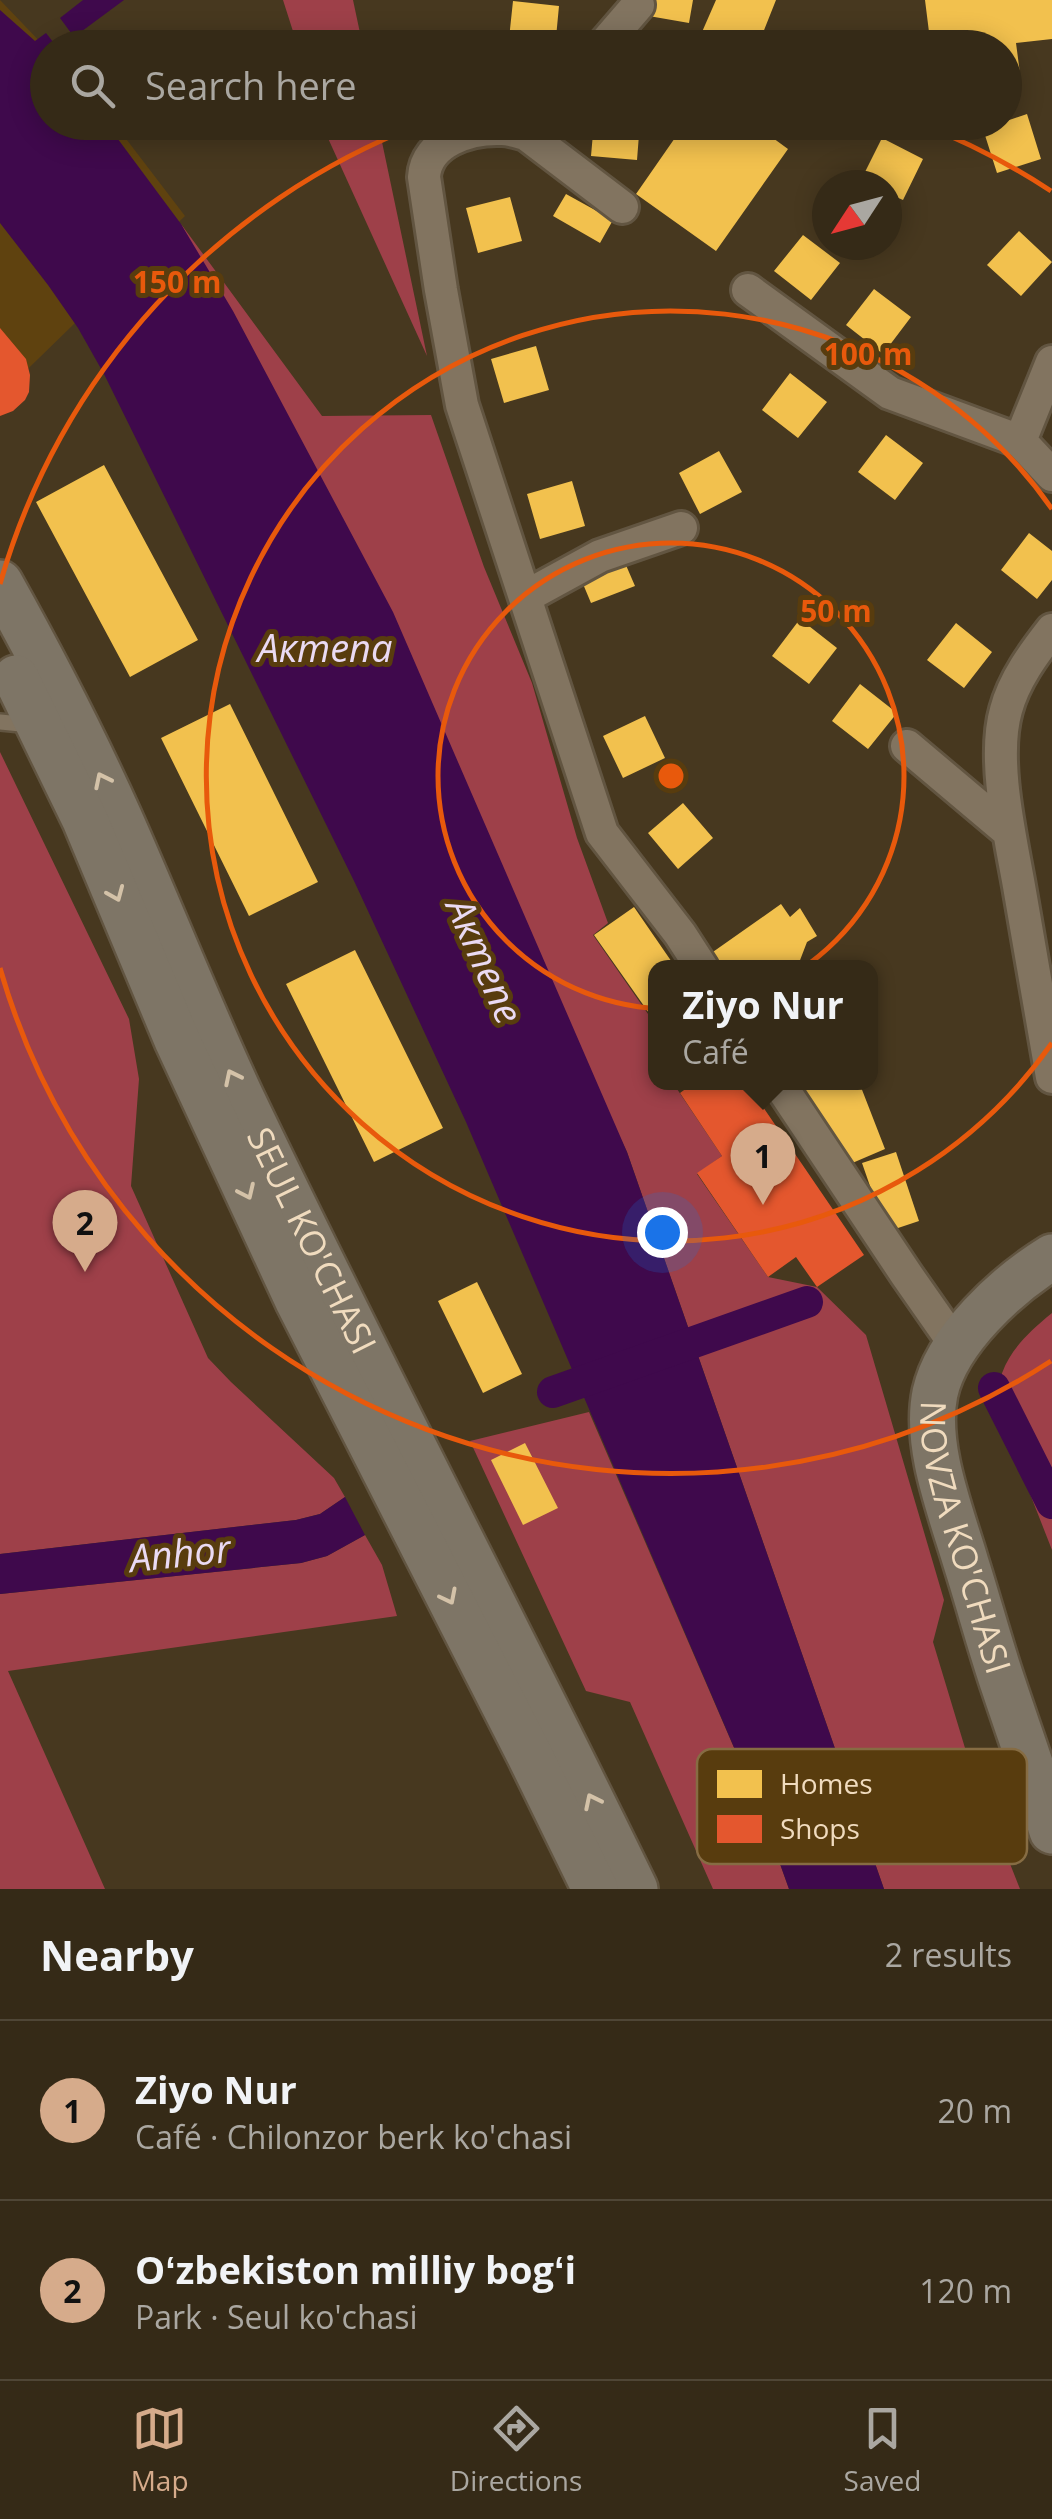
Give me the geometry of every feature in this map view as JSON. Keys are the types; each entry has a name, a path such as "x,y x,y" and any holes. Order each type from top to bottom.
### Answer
{"main road":[{"name":"SEUL KO'CHASI","path":"0,584 104,784 212,1034 311,1243 398,1456 595,1889"},
{"name":"SEUL KO'CHASI","path":"0,648 20,724 85,820 193,1075 298,1301 398,1456"},
{"name":"NOVZA KO'CHASI","path":"1052,1257 1029,1272 975,1322 939,1380 933,1411 940,1472 1003,1685 1046,1756 1052,1831"},
{"name":"SEUL KO'CHASI","path":"422,1504 635,1889"}],"street":[{"path":"616,30 638,5"},
{"path":"454,140 430,154 424,165 424,177 462,405 602,833 697,960"},
{"path":"545,140 622,206"},
{"path":"748,290 890,393 1020,441 1052,475"},
{"path":"1020,441 1052,362"},
{"path":"524,597 600,556 680,528"},
{"path":"1052,630 1036,650 1006,710 1000,742 1009,832 1052,1077"},
{"path":"907,746 1009,832"},
{"path":"783,1090 957,1347"}],"shaded area":[{"path":"0,0 30,31 30,140 127,140 185,216 0,396"},
{"path":"283,0 353,0 359,30 293,30"},
{"path":"329,140 382,140 427,356"},
{"path":"181,224 322,416 431,415 484,567 532,683 577,838 608,923 593,935 648,1014 648,1090 678,1090 722,1156 697,1174 768,1277 817,1287 866,1335 944,1600 933,1642 966,1749 835,1749 627,1152"},
{"path":"0,752 129,1019 139,1079 131,1186 208,1358 334,1478 345,1497 320,1514 0,1554"},
{"path":"1052,1313 1052,1550 996,1407 1005,1365 1029,1333"},
{"path":"589,1412 735,1749 697,1749 697,1853 630,1702 586,1691 470,1441"},
{"path":"365,1535 382,1565 397,1616 8,1671 105,1889 0,1889 0,1594 301,1563 327,1556"},
{"path":"702,1864 780,1864 789,1889 713,1889"},
{"path":"875,1864 1010,1864 1020,1889 884,1889"}],"water":[{"path":"83,0 124,0 83,30 69,30 60,18"},
{"name":"Актепа","path":"0,10 30,37 30,140 119,140 181,224 233,311 393,612 627,1152 835,1749 735,1749 466,1122 355,883 104,374 78,328 0,223"},
{"name":"Anhor","path":"345,1497 365,1535 327,1556 301,1563 0,1594 0,1554 296,1520 320,1514"},
{"name":"Актепа","path":"780,1864 875,1864 884,1889 789,1889"}],"building: Homes":[{"path":"646,0 693,0 689,23 643,15"},
{"path":"716,0 776,0 764,30 703,30"},
{"path":"925,0 1052,0 1052,39 1022,42 1022,30 929,30"},
{"path":"513,1 559,6 557,30 510,30"},
{"path":"1027,114 1041,159 997,173 986,140 1022,140 1022,116"},
{"path":"592,140 639,140 637,160 591,156"},
{"path":"674,140 776,140 788,149 716,251 636,194"},
{"path":"881,140 923,159 903,200 902,170 866,170"},
{"path":"566,194 613,220 600,243 553,216"},
{"path":"510,197 522,241 478,253 466,208"},
{"path":"1019,231 1052,262 1021,296 987,265"},
{"path":"803,235 812,242 812,260 840,263 811,300 774,271"},
{"path":"874,289 911,317 883,354 846,325"},
{"path":"536,346 549,390 504,403 491,359"},
{"path":"790,373 827,402 798,438 762,410"},
{"path":"886,435 923,463 895,500 858,472"},
{"path":"719,451 742,492 700,514 679,473"},
{"path":"104,465 198,640 130,677 36,502"},
{"path":"572,481 585,526 540,539 527,494"},
{"path":"1029,533 1052,551 1052,580 1037,599 1001,570"},
{"path":"622,556 635,586 591,603 578,572"},
{"path":"800,619 837,648 809,684 772,656"},
{"path":"956,623 992,652 964,688 927,660"},
{"path":"860,684 897,713 868,749 832,721"},
{"path":"230,704 318,882 249,916 161,738"},
{"path":"645,716 665,758 623,778 603,736"},
{"path":"683,803 713,838 678,869 648,833"},
{"path":"781,904 790,917 800,908 817,936 807,942 800,960 714,960 710,954"},
{"path":"634,907 670,960 648,960 648,1012 594,935"},
{"path":"355,950 443,1128 374,1162 286,984"},
{"path":"797,1090 862,1090 885,1149 843,1167"},
{"path":"896,1152 919,1221 886,1232 862,1163"},
{"path":"477,1282 522,1374 483,1393 438,1301"},
{"path":"525,1443 558,1508 523,1525 491,1460"}],"building: Shops":[{"path":"0,328 26,359 30,375 25,400 0,416"},
{"path":"751,1090 864,1255 817,1287 796,1257 768,1277 697,1173 722,1156 680,1093"}],"waterway":[{"name":"Anhor","path":"553,1392 807,1302"},
{"name":"Anhor","path":"994,1388 1052,1503"}],"place":[{"name":"Ziyo Nur","path":"763,1205"},
{"name":"Oʻzbekiston milliy bogʻi","path":"85,1272"}],"water label":[{"name":"Актепе","path":"484,961"}]}
